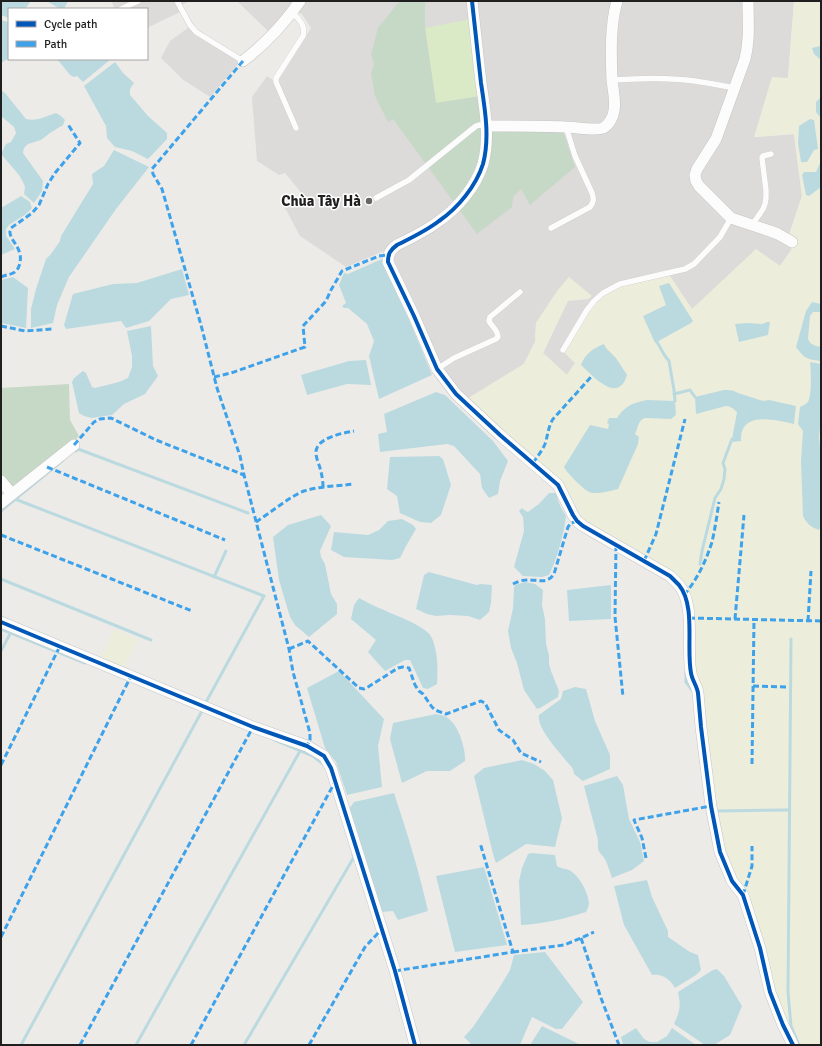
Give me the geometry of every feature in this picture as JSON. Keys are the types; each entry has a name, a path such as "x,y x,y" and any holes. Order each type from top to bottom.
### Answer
{"street":[{"path":"243,61 266,42 300,1"},
{"path":"472,1 486,126 483,164 470,190 455,207 439,221 397,245 388,255 388,262 437,369 456,394 558,485 577,521 583,526 670,576 680,585 689,614 691,673 698,693 711,806 720,852 732,881 744,895 760,948 770,992 783,1025 793,1045"},
{"path":"486,126 600,129 605,127 612,118 614,110 612,80 612,32 613,13 617,1"},
{"path":"748,1 749,35 745,59 716,139 697,169 695,175 696,181 699,186 731,218 778,234 792,242"},
{"path":"1,503 74,445"},
{"path":"1,481 12,494"},
{"path":"1,622 253,727 307,746 324,756 331,768 391,957 416,1045"}],"lane":[{"path":"123,8 138,1"},
{"path":"177,1 190,25 196,32 243,61"},
{"path":"292,12 304,26 305,31 276,78 276,82 296,128"},
{"path":"612,80 649,78 675,79 735,88"},
{"path":"376,198 409,180 476,126 486,126"},
{"path":"551,228 590,207 594,198 575,156 566,127"},
{"path":"752,225 765,204 766,190 762,158 765,154 771,154"},
{"path":"563,350 587,310 603,293 620,284 690,267 720,237 731,218"},
{"path":"437,369 454,358 496,339 498,337 498,333 490,324 490,317 520,292"}],"shaded area":[{"path":"111,1 189,1 182,5 195,28 242,59 210,97 182,79 161,58 170,41 188,28 180,12 148,28 148,8 114,8"},
{"path":"237,1 794,1 788,78 754,137 794,134 802,196 789,235 792,249 780,266 756,250 692,310 666,270 619,282 610,286 601,292 584,309 561,349 575,363 567,375 543,353 568,300 588,299 569,277 536,323 535,342 524,364 467,399 441,369 386,250 346,267 300,236 284,206 303,195 285,173 279,175 257,161 252,97 267,76 278,81 311,28 302,14 290,10 270,33"}],"green space":[{"path":"401,1 425,1 425,28 436,103 481,96 484,122 563,132 575,167 530,205 521,189 513,197 512,207 477,234 393,119 388,122 375,96 371,73 374,64 371,54 378,28"},
{"path":"794,1 821,1 821,1045 801,1045 794,1027 786,1022 723,850 696,679 685,586 584,522 558,481 467,399 524,364 535,342 536,323 557,291 569,277 592,296 588,299 568,301 543,353 567,375 575,363 565,353 590,310 598,301 619,287 670,276 692,309 756,249 780,266 792,249 785,244 802,196 794,134 754,137 772,77 788,78"},
{"path":"471,19 481,96 436,103 425,28"},
{"path":"69,384 70,420 79,436 12,491 1,477 1,388"},
{"path":"114,629 138,639 124,669 100,660"}],"water":[{"path":"1,1 31,1 26,8 8,8 8,18 1,15"},
{"path":"47,1 68,1 64,8 58,8"},
{"path":"1,20 8,22 8,59 1,63"},
{"path":"821,46 821,60 814,54 812,48"},
{"path":"58,60 110,60 83,82 77,76 74,77 70,75"},
{"path":"115,62 123,73 134,83 130,89 130,95 148,116 167,133 167,139 148,159 132,151 115,147 107,138 106,126 84,86"},
{"path":"1,90 26,119 38,119 56,113 65,120 63,125 41,140 28,144 24,148 23,153 43,181 42,191 34,203 24,194 25,187 19,175 1,154 6,144 11,142 16,133 14,127 1,116"},
{"path":"821,97 821,115 819,116 816,112 816,102"},
{"path":"810,119 814,120 818,149 814,150 807,162 801,162 798,143 799,126"},
{"path":"114,150 149,167 116,209 69,277 57,305 53,323 31,328 31,309 46,259 60,241 61,236 93,184 92,174 104,166"},
{"path":"820,163 821,187 809,196 806,195 802,175 804,172 816,172"},
{"path":"21,196 30,202 32,208 26,214 9,225 6,229 6,236 15,249 1,255 1,208"},
{"path":"382,259 386,264 432,375 379,399 369,356 374,341 367,324 348,308 344,308 342,306 346,303 339,285 344,273 348,274"},
{"path":"182,269 189,295 171,299 149,321 126,328 121,321 66,329 64,325 73,294 113,284 137,283"},
{"path":"13,277 28,288 26,328 1,323 1,280"},
{"path":"669,283 693,321 655,343 643,316 666,305 659,286"},
{"path":"812,302 821,304 821,312 813,312 810,316 808,339 813,345 821,347 821,361 806,358 796,347 806,311"},
{"path":"770,322 768,335 739,342 735,324 762,324"},
{"path":"151,326 153,366 158,376 145,394 124,404 112,415 92,418 79,413 72,382 74,378 83,371 86,373 92,387 95,388 119,382 128,378 132,367 132,356 127,331"},
{"path":"604,344 616,358 627,375 623,384 618,388 612,388 598,381 581,365 585,357 590,352"},
{"path":"366,360 371,385 347,384 307,395 301,375 349,361"},
{"path":"810,362 821,364 821,417 819,437 821,459 821,525 819,530 810,525 803,516 801,461 803,431 798,424 800,407 808,402 810,394"},
{"path":"724,390 733,391 763,401 769,400 796,406 794,424 765,419 751,421 742,431 741,441 733,442 732,439 737,412 726,406 696,414 695,397"},
{"path":"436,392 445,395 493,441 508,461 500,481 498,494 489,498 482,488 480,474 454,446 447,444 380,452 378,434 387,432 384,414"},
{"path":"647,400 675,401 676,415 671,419 645,418 641,420 635,434 639,437 638,444 618,489 595,493 589,492 572,477 564,467 590,425 608,429 609,424 607,423 609,418 617,418 630,405"},
{"path":"439,456 443,459 451,485 441,515 431,523 420,522 400,513 397,496 387,489 390,457"},
{"path":"549,493 556,493 566,516 557,554 549,575 542,577 523,576 514,567 524,531 523,517 519,511 522,508 528,512 539,504"},
{"path":"321,515 331,526 320,551 321,557 325,564 331,594 337,604 337,614 309,637 295,625 290,617 279,580 273,537 288,525"},
{"path":"402,519 413,525 416,529 400,558 392,560 344,557 331,550 334,532 368,535 379,530 388,521"},
{"path":"429,572 477,585 492,585 489,612 480,620 468,616 436,616 416,609 424,575"},
{"path":"525,582 535,584 543,590 542,605 545,619 546,644 549,655 549,664 559,691 558,697 537,709 524,690 517,663 511,648 508,631 513,608 515,585"},
{"path":"611,585 611,619 569,621 567,590"},
{"path":"359,598 418,625 429,634 434,644 436,655 437,684 428,689 423,688 410,660 405,660 385,671 368,652 376,640 351,619 354,605"},
{"path":"339,671 384,719 378,746 382,787 347,795 336,762 325,748 307,688"},
{"path":"575,687 586,689 595,721 610,755 610,769 583,781 574,774 573,769 546,735 539,721 539,715 561,699 563,691"},
{"path":"436,714 444,716 453,723 459,733 463,745 465,761 450,771 427,771 402,783 390,739 393,723"},
{"path":"522,760 534,764 545,771 553,780 562,818 555,847 526,844 496,863 474,776 484,768"},
{"path":"617,776 623,785 629,819 640,842 644,861 632,870 612,878 606,861 599,850 598,840 584,786"},
{"path":"394,793 421,881 428,911 398,920 393,911 381,912 349,809 354,802"},
{"path":"528,854 555,855 557,866 573,872 585,889 589,904 586,912 554,921 521,925 519,881 522,868"},
{"path":"484,867 507,945 455,952 436,876"},
{"path":"647,880 652,897 668,931 668,937 690,952 698,955 701,970 696,975 675,988 671,982 663,976 652,975 624,925 614,886"},
{"path":"545,952 583,1002 562,1029 556,1029 532,1017 520,1045 472,1045 464,1037 473,1027 498,990 510,970 514,955"},
{"path":"717,969 724,976 742,1006 730,1035 714,1045 705,1045 674,1024 679,1008 678,992"},
{"path":"542,1026 581,1045 530,1045"},
{"path":"636,1028 644,1039 650,1042 657,1042 667,1036 672,1028 696,1045 623,1045 621,1037"}],"waterway":[{"path":"657,342 669,361 675,401"},
{"path":"674,394 690,390 695,397"},
{"path":"700,564 715,498 721,489 724,479 725,469 723,463 732,439"},
{"path":"76,451 78,449 248,513"},
{"path":"1,511 63,460"},
{"path":"15,499 264,596 205,704"},
{"path":"214,577 226,551"},
{"path":"1,579 151,640"},
{"path":"1,629 85,663"},
{"path":"1,651 11,632"},
{"path":"791,639 788,992 791,1026 799,1045"},
{"path":"686,672 686,682 692,690"},
{"path":"21,1045 203,709"},
{"path":"275,740 313,756 323,764"},
{"path":"136,1045 300,751"},
{"path":"715,811 789,810"},
{"path":"244,1045 354,857 353,855"}],"marked path":[{"path":"243,61 152,169 153,174 162,189 201,325 217,388 240,456 289,649 293,672 310,733 310,740 307,746"},
{"path":"1,277 12,274 19,267 20,254 11,236 11,228 32,213 39,205 48,184 55,173 80,143 67,123"},
{"path":"214,377 231,373 305,347 303,326 326,301 342,271 379,256 388,255"},
{"path":"1,326 25,331 52,329"},
{"path":"533,463 545,444 553,419 591,377"},
{"path":"74,445 94,422 100,419 111,418 156,440 244,475"},
{"path":"644,561 656,534 685,419"},
{"path":"323,487 323,480 316,455 317,448 330,437 354,431"},
{"path":"47,467 225,540"},
{"path":"256,522 286,501 304,491 323,487 354,484"},
{"path":"684,595 697,577 710,549 719,502"},
{"path":"735,619 744,515"},
{"path":"513,584 524,580 542,581 551,577 554,574 568,527 571,523 577,521"},
{"path":"1,535 192,611"},
{"path":"616,545 615,617 623,697"},
{"path":"808,621 811,571"},
{"path":"689,618 821,621"},
{"path":"752,764 754,620"},
{"path":"289,649 308,641 359,688 364,689 398,668 409,668 415,685 435,710 446,714 481,701 485,703 499,730 513,740 521,753 541,762"},
{"path":"1,765 60,646"},
{"path":"1,937 131,676"},
{"path":"753,686 786,687"},
{"path":"80,1045 253,727"},
{"path":"191,1045 335,782"},
{"path":"646,858 642,838 634,820 711,806"},
{"path":"395,971 513,952 480,843"},
{"path":"743,895 752,866 752,846"},
{"path":"309,1045 365,947 382,929"},
{"path":"513,952 564,945 594,932"},
{"path":"581,938 601,998 619,1045"}],"cycle path":[{"path":"472,1 486,124 486,144 483,164 476,180 466,196 453,210 434,225 397,245 391,250 388,257 388,262 437,369 456,394 500,435 558,485 577,521 583,526 670,576 679,585 684,594 689,615 691,673 698,693 711,806 720,852 732,881 743,895 760,948 770,992 783,1025 793,1045"},
{"path":"1,622 253,727 307,746 324,756 331,768 395,971 415,1045"}],"place":[{"name":"Chùa Tây Hà","path":"369,201"}]}
